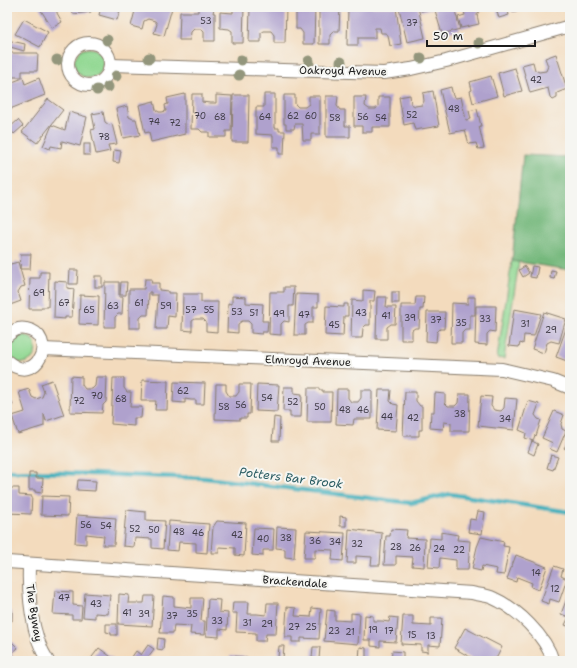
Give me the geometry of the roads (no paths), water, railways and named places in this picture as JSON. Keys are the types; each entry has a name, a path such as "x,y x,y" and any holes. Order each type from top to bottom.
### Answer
{"street":[{"name":"Oakroyd Avenue","path":"110,65 384,73 407,70 446,61 570,26"},
{"path":"7,336 17,329 30,330 40,337 43,350 42,356 38,362 32,367 26,369 12,366 7,361"},
{"name":"Elmroyd Avenue","path":"43,350 502,370 554,381 570,388"},
{"name":"Brackendale","path":"7,562 472,593 492,598 508,606 522,617 535,631 553,661"},
{"name":"The Byway","path":"29,564 30,604 40,648 48,661"}],"waterway":[{"name":"Potters Bar Brook","path":"7,471 205,478 411,503 450,494 570,512"}]}
